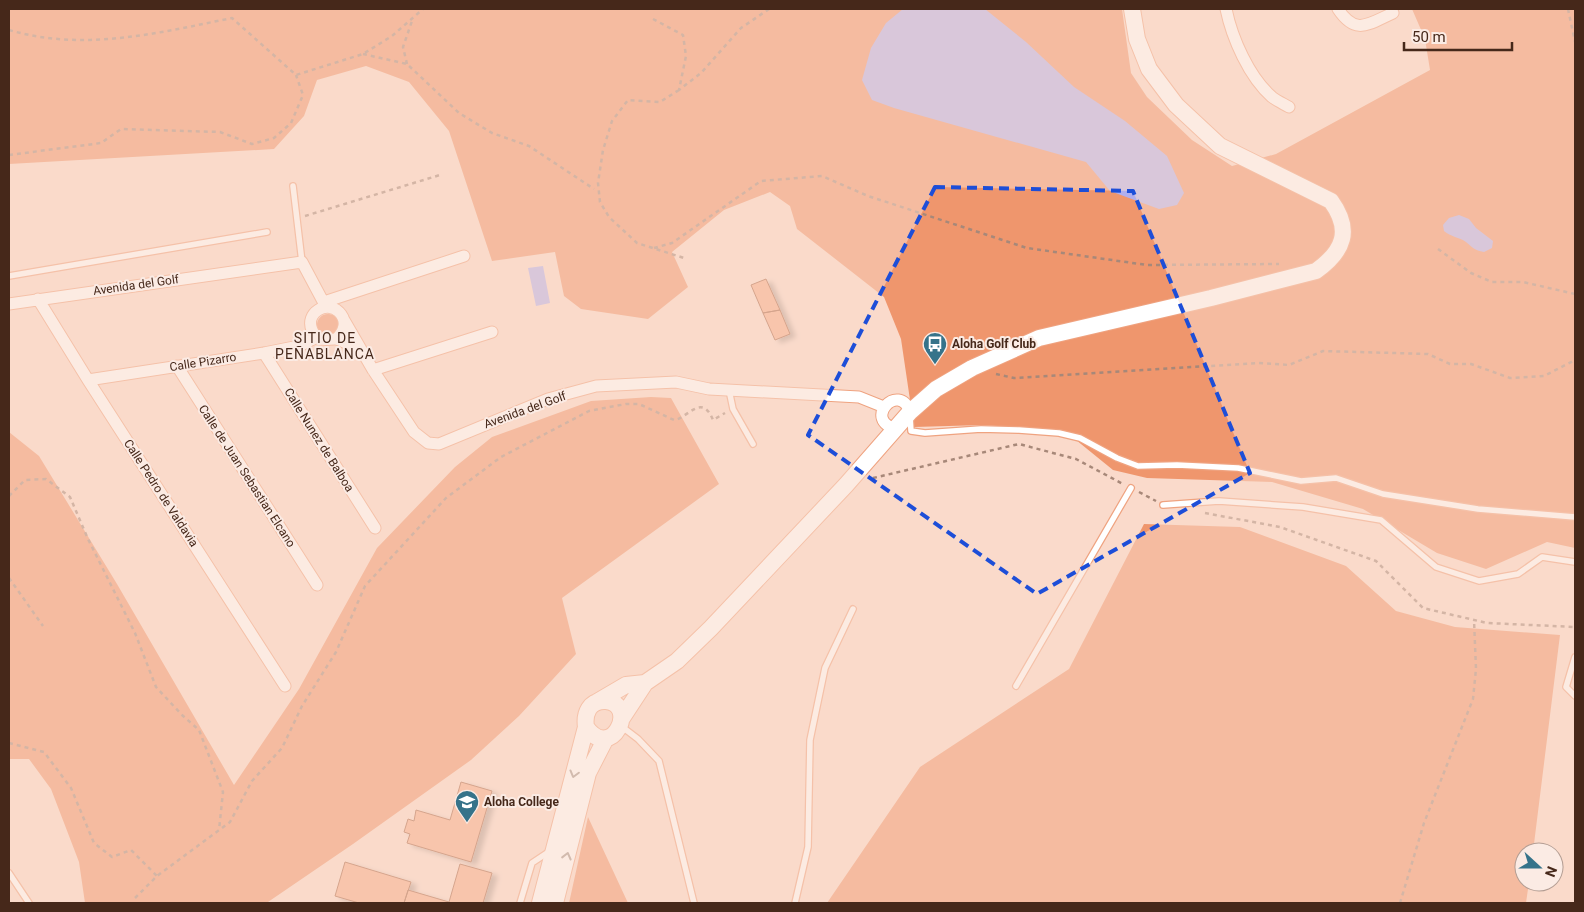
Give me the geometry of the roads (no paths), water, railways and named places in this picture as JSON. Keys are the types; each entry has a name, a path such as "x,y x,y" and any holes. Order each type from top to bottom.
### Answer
{"street":[{"path":"586,727 591,734 598,738 606,738 615,734 645,683 677,661 711,628 897,429 910,412 936,389 972,368 1039,338 1211,298 1316,271 1330,261 1340,248 1343,232 1338,210 1331,200 1220,146 1176,105 1149,69 1137,39 1132,9"},
{"path":"1226,9 1240,51 1254,76 1273,98 1289,107"},
{"path":"1338,9 1348,22 1358,26 1368,24 1393,13"},
{"path":"364,353 336,339 326,340 317,337 312,328 312,319 317,310 325,304 464,256"},
{"name":"Avenida del Golf","path":"9,304 302,262 325,304 338,310 373,370 414,432 428,443 438,444 548,399 596,386 676,382 709,389 859,397 884,407"},
{"name":"Calle Pedro de Valdavia","path":"38,299 285,686"},
{"path":"336,339 343,331 344,320"},
{"path":"373,370 492,332"},
{"name":"Calle Pizarro","path":"88,380 264,353 299,346 317,337"},
{"name":"Calle Nunez de Balboa","path":"264,353 375,528"},
{"name":"Calle de Juan Sebastian Elcano","path":"177,366 317,585"},
{"path":"897,429 889,427 884,422 881,414 884,407 888,402 899,400 908,407 910,412"},
{"path":"540,903 586,727 585,717 587,712 597,702 626,685 645,683"},
{"path":"597,702 607,701 614,704 620,710 621,722"},
{"path":"555,903 588,773 606,738"}],"lane":[{"path":"293,186 302,262"},
{"path":"9,276 267,232"},
{"path":"729,390 733,409 753,444"},
{"path":"910,412 911,432 915,433 925,434 981,429 1059,433 1080,438 1117,458 1138,466 1177,465 1238,468 1301,481 1336,478 1383,494 1478,508 1575,517"},
{"path":"1016,686 1131,488"},
{"path":"1163,505 1219,501 1303,507 1381,520 1436,567 1479,580 1518,574 1542,557 1575,562"},
{"path":"795,903 808,847 810,740 825,668 853,609"},
{"path":"1575,657 1566,687 1575,696"},
{"path":"621,722 659,761 694,903"},
{"path":"520,903 532,863 554,849"},
{"path":"9,873 28,903"}],"water":[{"path":"903,9 985,9 1026,42 1074,87 1125,121 1167,156 1184,193 1177,205 1159,209 1110,191 1086,162 894,108 872,100 862,80 871,48 886,23"},
{"path":"1459,215 1469,219 1476,228 1493,241 1492,248 1484,252 1478,250 1444,231 1443,225 1449,218"},
{"path":"543,266 550,303 536,306 528,268"}],"place":[{"name":"Aloha Golf Club","path":"935,365"},
{"name":"Aloha College","path":"467,823"}],"district":[{"name":"SITIO DE PEÑABLANCA","path":"325,346"}]}
